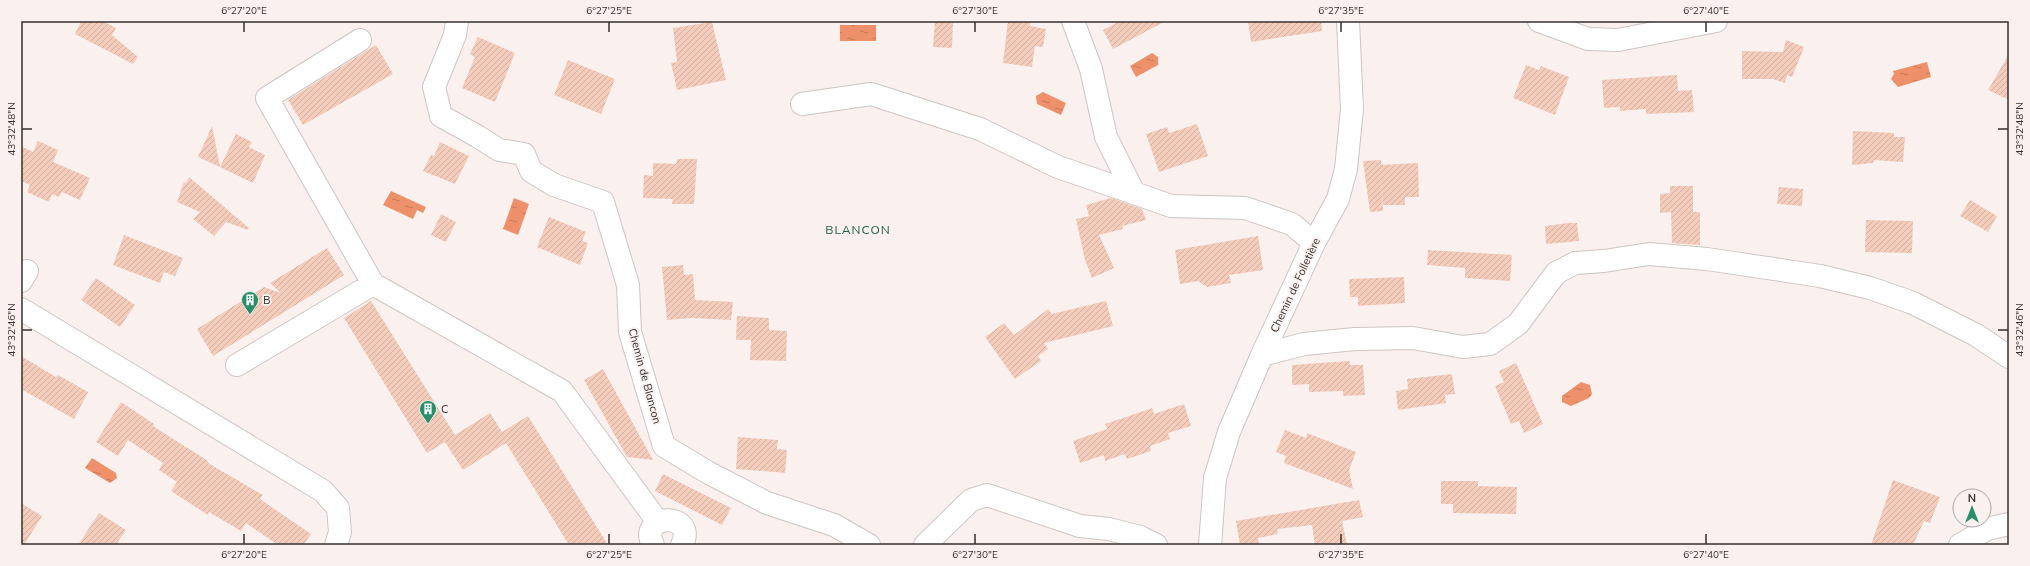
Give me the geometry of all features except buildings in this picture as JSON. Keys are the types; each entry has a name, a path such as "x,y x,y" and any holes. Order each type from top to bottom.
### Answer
{"street":[{"name":"Chemin de Blancon","path":"457,21 455,34 434,87 441,116 477,136 498,150 524,154 531,171 554,185 603,202 628,285 630,332 664,446 709,473 767,503 834,525 869,545"},
{"path":"1073,21 1092,69 1106,137 1134,193"},
{"name":"Chemin de Folletière","path":"1210,545 1215,478 1229,432 1262,355 1314,243 1338,199 1346,169 1352,109 1348,21"},
{"path":"1539,21 1588,39 1618,40 1716,21"},
{"path":"1618,40 1645,21"},
{"path":"360,40 267,98 373,284 562,391 658,522"},
{"path":"802,104 871,94 980,129 1058,167 1171,206 1245,208 1292,224 1314,243"},
{"path":"1262,355 1304,344 1355,339 1414,338 1464,347 1490,344 1518,324 1556,273 1575,263 1604,261 1649,254 1707,259 1820,276 1870,288 1913,303 1976,335 2009,357"},
{"path":"237,365 373,284"},
{"path":"21,310 323,491 338,508 340,532 336,545"},
{"path":"925,545 971,500 988,495 1080,526 1109,529 1140,537 1156,545"},
{"path":"652,544 651,533 658,522 666,519 680,525 685,535 682,545"},
{"path":"1960,545 1987,529 2009,524"}],"water":[{"path":"840,25 876,25 876,41 840,41"},
{"path":"1152,53 1158,57 1158,65 1136,77 1130,66"},
{"path":"1927,62 1931,77 1898,87 1891,79 1894,74 1893,71"},
{"path":"1043,92 1066,103 1061,115 1037,104 1036,96"},
{"path":"391,191 426,207 423,213 417,210 413,219 383,205"},
{"path":"514,198 529,204 518,235 503,229"},
{"path":"1581,382 1590,385 1592,394 1589,398 1571,406 1562,402 1562,396"},
{"path":"92,458 116,473 117,478 110,483 85,468"}],"place":[{"name":"B","path":"250,315"},
{"name":"C","path":"428,424"}],"district":[{"name":"BLANCON","path":"858,229"}]}
